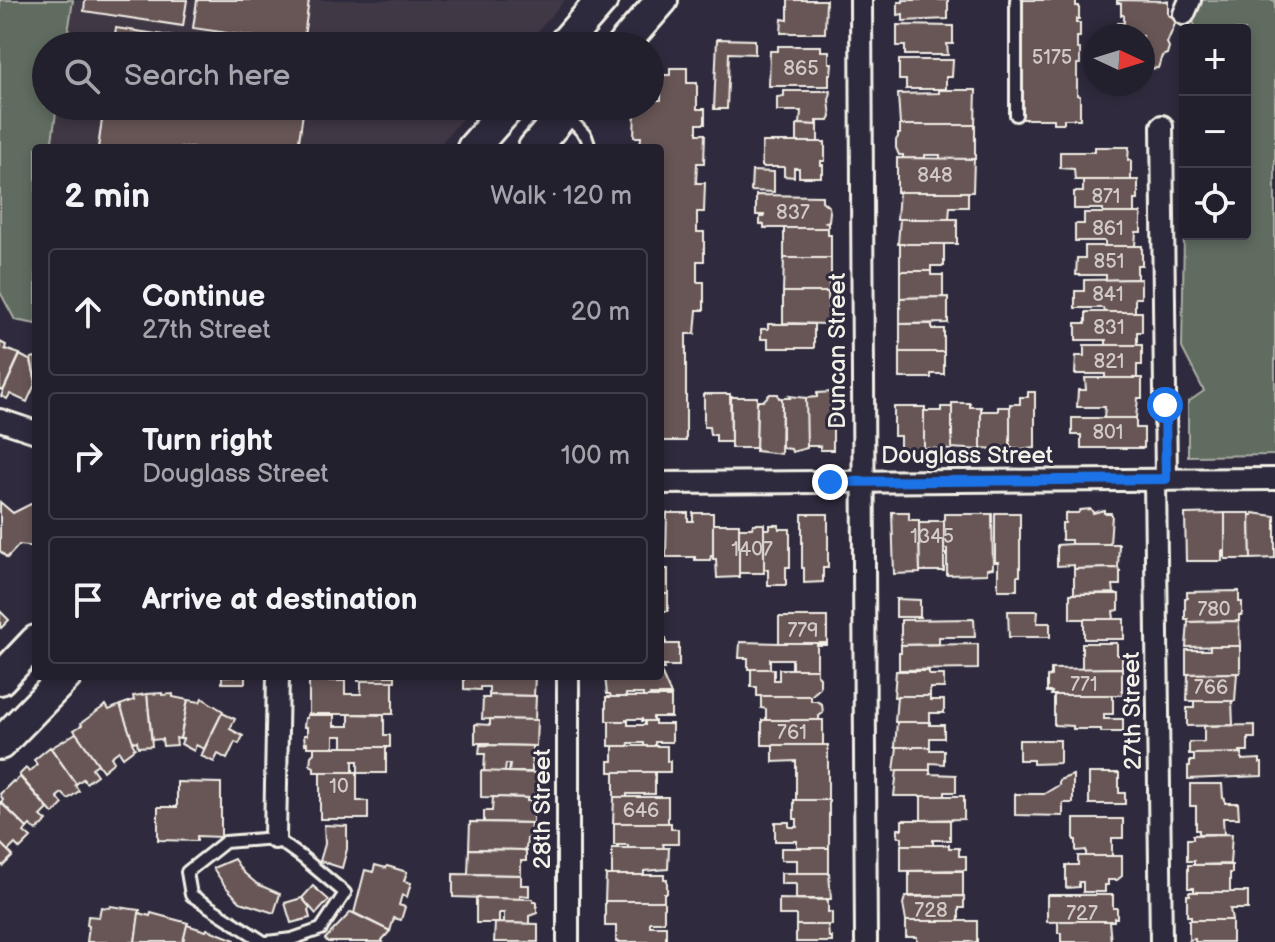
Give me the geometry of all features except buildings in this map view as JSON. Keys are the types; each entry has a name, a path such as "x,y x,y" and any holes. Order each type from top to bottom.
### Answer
{"main road":[{"path":"574,32 602,0"},
{"path":"634,32 662,0"},
{"path":"477,144 498,120"},
{"path":"537,144 554,120"},
{"path":"0,679 32,645"},
{"path":"0,744 62,680"}],"street":[{"name":"Duncan Street","path":"861,0 866,942"},
{"name":"27th Street","path":"1161,942 1162,126"},
{"path":"0,420 32,431"},
{"name":"Douglass Street","path":"664,483 1275,479"},
{"path":"275,838 278,680"},
{"name":"28th Street","path":"568,680 568,942"}],"lane":[{"path":"1016,0 1016,115"},
{"path":"573,120 589,144"},
{"path":"275,838 345,893 321,929 292,939 266,942 191,895 187,872 225,842 275,838"}],"shaded area":[{"path":"73,0 565,0 537,32 68,32"},
{"path":"55,120 461,120 440,144 52,144"}],"green space":[{"path":"0,0 73,0 68,32 32,32 32,120 55,120 52,144 32,144 32,323 15,320 0,292"},
{"path":"1197,0 1275,0 1275,455 1188,456 1188,402 1204,391 1182,348 1184,240 1251,240 1251,24 1194,24 1190,15"}],"route":[{"path":"830,482 1166,479 1165,405"}]}
